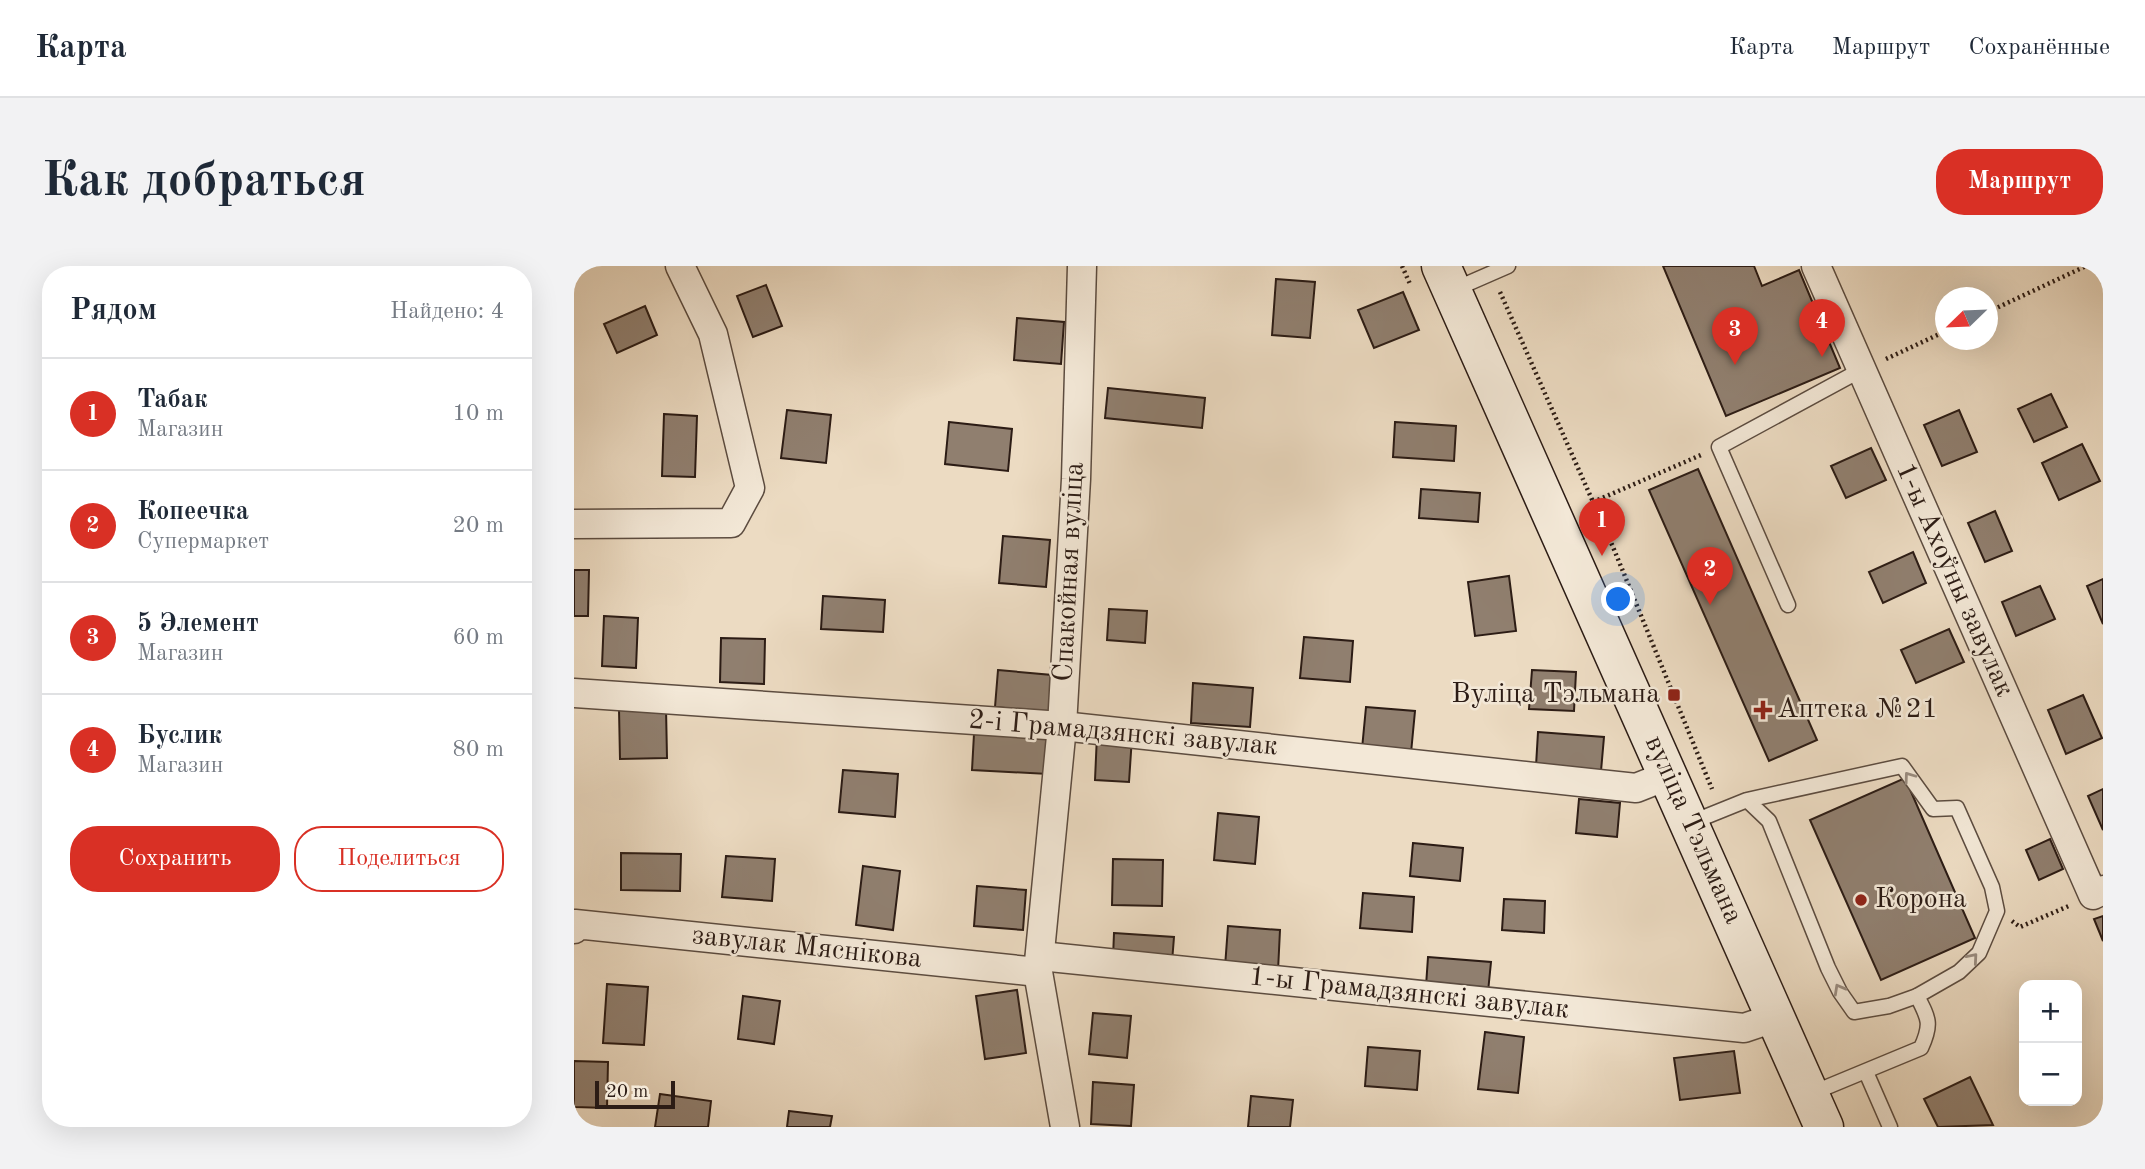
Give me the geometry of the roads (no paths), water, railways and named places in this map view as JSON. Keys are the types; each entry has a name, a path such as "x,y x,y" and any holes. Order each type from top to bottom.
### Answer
{"main road":[{"name":"вуліца Тэльмана","path":"1447,278 1669,775 1705,817 1777,1017 1817,1111"}],"street":[{"path":"574,524 731,523 750,488 713,334 680,266"},
{"name":"Спакойная вуліца","path":"1065,1127 1039,964 1062,726 1076,479 1082,266"},
{"name":"1-ы Ахоўны завулак","path":"1816,266 2098,892"},
{"name":"2-і Грамадзянскі завулак","path":"574,693 1062,726 1636,788 1669,775"},
{"name":"завулак Мяснікова","path":"574,920 1039,964"},
{"name":"1-ы Грамадзянскі завулак","path":"1039,964 1744,1028 1777,1017"}],"lane":[{"path":"1447,278 1492,273 1508,266"},
{"path":"1788,605 1719,447 1861,370"},
{"path":"1705,817 1747,800 1902,766 1933,809 1957,808 1992,887 1997,911 1979,953 1959,972 1917,996 1889,1006 1869,1007 1854,1012 1828,968 1769,821 1747,800"},
{"path":"1817,1111 1866,1072 1921,1048 1929,1031 1927,1017 1917,996"},
{"path":"1866,1072 1890,1127"}],"place":[{"name":"Буслик","path":"1822,357"},
{"name":"5 Элемент","path":"1735,365"},
{"name":"Табак","path":"1602,556"},
{"name":"Копеечка","path":"1710,605"},
{"name":"Вуліца Тэльмана","path":"1674,695"},
{"name":"Аптека №21","path":"1763,710"},
{"name":"Корона","path":"1861,900"}]}
